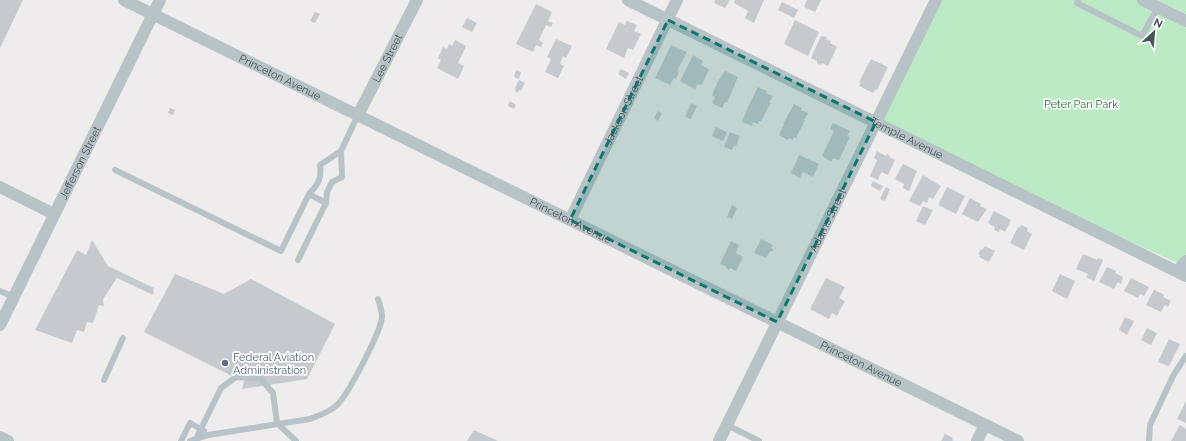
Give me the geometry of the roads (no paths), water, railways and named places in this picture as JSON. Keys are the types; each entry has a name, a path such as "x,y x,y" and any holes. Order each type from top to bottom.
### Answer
{"street":[{"name":"Princeton Avenue","path":"124,0 1018,441"},
{"name":"Jefferson Street","path":"0,325 160,0"},
{"name":"Lee Street","path":"358,116 417,0"},
{"name":"Temple Avenue","path":"628,0 1182,274"},
{"name":"Jackson Street","path":"570,220 677,0"},
{"name":"Adams Street","path":"719,441 936,0"},
{"path":"1144,0 1186,21"},
{"path":"0,187 54,214"},
{"path":"1182,274 1186,261"},
{"path":"977,441 985,425"},
{"path":"0,437 8,441"}],"lane":[{"path":"1078,0 1076,3 1142,36 1158,7"},
{"path":"298,260 326,203 327,192 332,182 342,177 341,151 358,116"},
{"path":"114,170 281,251 309,194 315,188 321,175 320,165 341,151"},
{"path":"309,194 326,203"},
{"path":"0,291 14,297"},
{"path":"193,440 208,435 320,416 329,412 341,402 349,390 380,326 382,318 378,299"},
{"path":"104,380 123,338"},
{"path":"1149,441 1150,425 1173,376 1186,356"},
{"path":"193,440 201,428 221,388 236,377 260,378 273,392 277,424 296,441"},
{"path":"181,441 190,423 201,428 208,435"},
{"path":"727,425 759,441"},
{"path":"205,441 208,435"}],"place":[{"name":"Federal Aviation Administration","path":"225,363"}],"park label":[{"name":"Peter Pan Park","path":"1081,104"}]}
